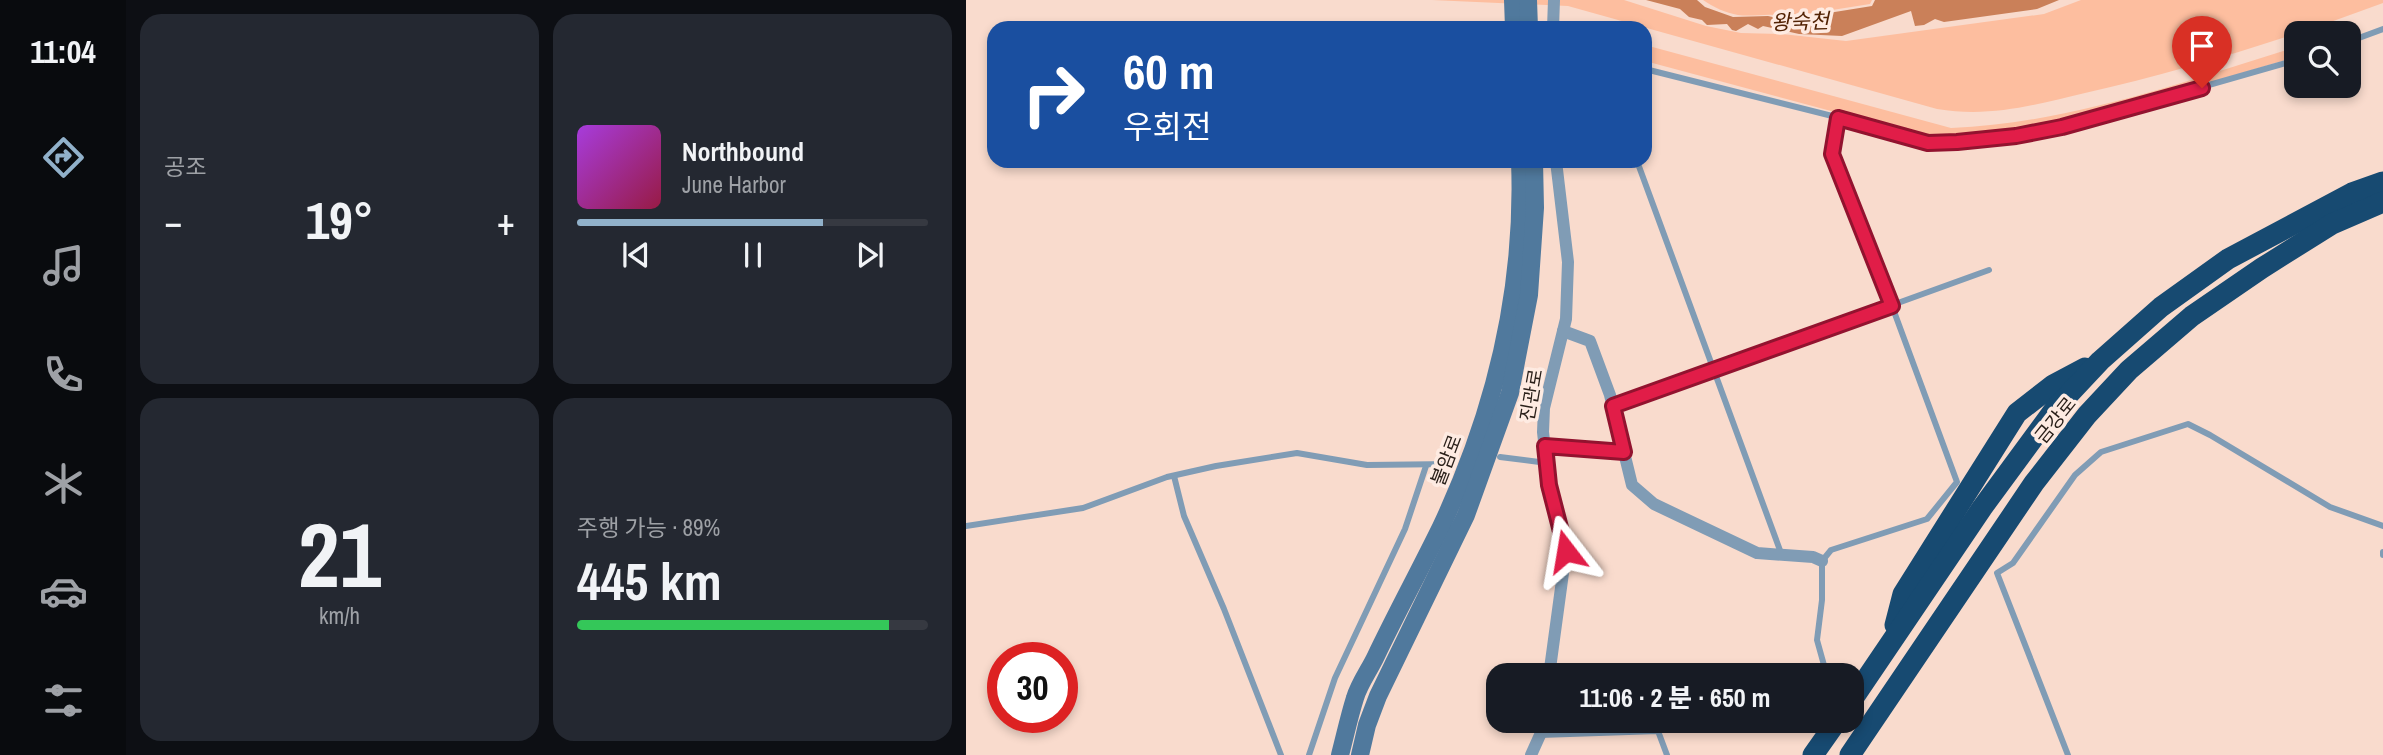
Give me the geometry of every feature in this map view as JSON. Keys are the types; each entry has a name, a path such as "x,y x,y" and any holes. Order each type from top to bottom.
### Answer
{"highway":[{"path":"2228,259 2272,223 2383,167"},
{"name":"금강로","path":"1864,682 1982,508 2054,410 2100,361 2161,307 2228,259 2353,193 2383,182"},
{"name":"금강로","path":"1850,755 2034,483 2087,415 2129,370 2192,316 2262,268 2332,224 2383,202"},
{"path":"2262,268 2383,218"},
{"path":"1814,755 1829,733"}],"street":[{"path":"1513,0 1514,21"},
{"path":"1528,0 1529,21"},
{"path":"1553,21 1554,0"},
{"name":"불암로","path":"1360,755 1367,724 1378,696 1466,514 1510,393 1529,295 1528,206 1521,168"},
{"name":"불암로","path":"1340,755 1355,695 1440,529 1466,471 1490,401 1505,340 1533,168"},
{"name":"진관로","path":"1551,663 1566,551 1549,485 1544,408 1566,319 1568,262 1557,168"},
{"path":"1563,331 1590,341 1613,406 1632,485 1654,504 1757,553 1813,557 1822,561"},
{"path":"1545,446 1624,452"},
{"path":"1531,755 1541,735"}],"lane":[{"path":"2361,37 2383,29"},
{"path":"1652,71 1928,143 2016,136 2062,127 2284,63"},
{"path":"1823,663 1817,640 1822,600 1822,561 1831,550 1927,519 1957,482 1832,154 1838,118"},
{"path":"1640,168 1782,555"},
{"path":"1613,406 1989,270"},
{"path":"2068,755 1997,573 2013,563 2075,475 2101,452 2188,424 2330,507 2383,526"},
{"path":"966,526 1083,508 1174,476 1216,466 1297,453 1367,465 1452,464"},
{"path":"1500,457 1547,463"},
{"path":"1308,755 1335,678 1405,529 1426,466"},
{"path":"1174,476 1184,516 1281,755"},
{"path":"1541,735 1658,731 1667,755"}],"shaded area":[{"path":"1432,0 1624,0 1706,26 1741,33 1782,34 1846,41 2044,14 2081,0 2383,0 2383,3 2332,21 2284,21 2284,37 2198,64 2030,106 1975,112 1937,109 1652,29 1652,21 1622,21 1568,6"},
{"path":"1703,0 1872,0 1870,4 1788,17 1738,15"},
{"path":"1652,47 1951,128 1995,125 2083,109 2169,87 2284,51 2284,61 2151,100 2021,133 1935,139 1652,63"}],"water":[{"name":"왕숙천","path":"1646,0 1697,0 1705,7 1733,17 1768,16 1785,20 1872,6 1875,0 2059,0 2037,9 1944,22 1935,19 1915,26 1911,11 1842,36 1799,34 1763,26 1758,29 1748,24 1736,31 1727,24 1707,25 1702,20 1689,17 1680,9"}],"route":[{"path":"1566,551 1549,485 1545,446 1624,452 1613,406 1892,306 1832,154 1838,118 1928,143 1957,142 2016,136 2062,127 2202,88"}]}
